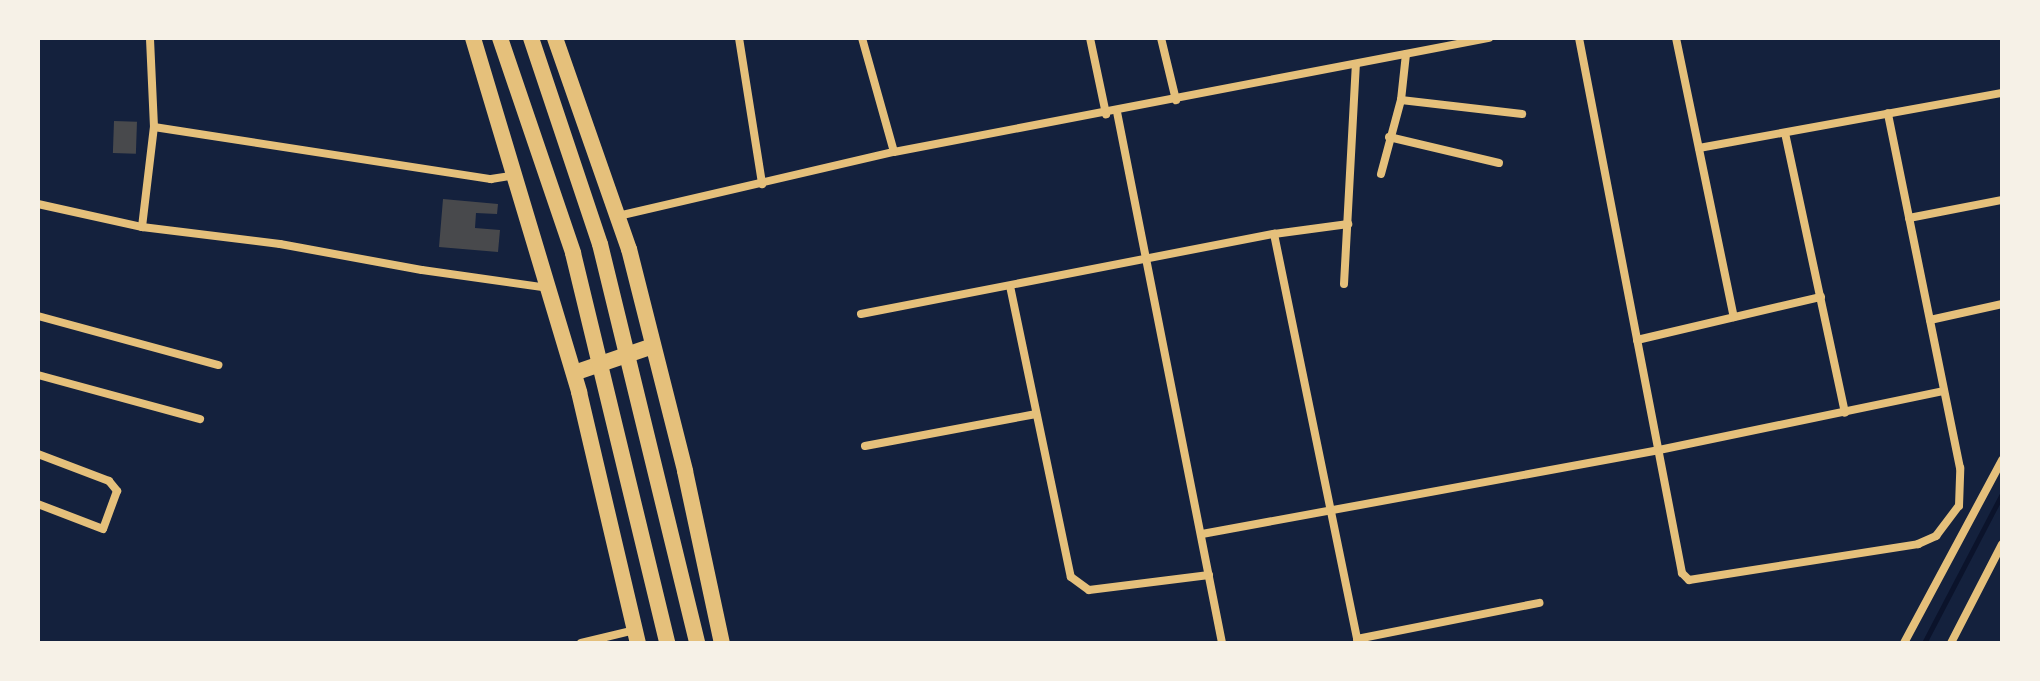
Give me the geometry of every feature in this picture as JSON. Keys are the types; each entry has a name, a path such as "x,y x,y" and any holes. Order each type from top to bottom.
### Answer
{"highway":[{"path":"473,38 574,373 636,636"},
{"path":"500,38 573,253 667,643"},
{"path":"531,38 600,244 697,643"},
{"path":"555,38 618,216 653,346 722,643"},
{"path":"574,373 653,346"}],"street":[{"path":"142,227 154,127 150,38"},
{"path":"739,38 762,184"},
{"path":"862,38 894,152"},
{"path":"1090,38 1106,114"},
{"path":"1161,38 1176,100"},
{"path":"1435,38 1438,49"},
{"path":"618,216 894,152 1117,112 1489,38"},
{"path":"1579,38 1682,573 1689,580 1918,544 1936,536 1959,506 1960,468 1888,113"},
{"path":"1676,38 1734,317"},
{"path":"1381,174 1401,100 1406,54"},
{"path":"1344,284 1356,64"},
{"path":"1699,148 2002,93"},
{"path":"1401,100 1522,114"},
{"path":"1117,112 1222,643"},
{"path":"154,127 491,179 516,175"},
{"path":"1785,133 1845,413"},
{"path":"1389,137 1499,163"},
{"path":"1909,218 2002,200"},
{"path":"38,204 142,227 280,244 422,270 549,288"},
{"path":"861,314 1148,261 1274,234 1348,224"},
{"path":"1274,234 1358,641 1539,603"},
{"path":"1010,286 1071,577 1089,590 1209,575"},
{"path":"1637,340 1821,297"},
{"path":"1930,320 2002,304"},
{"path":"38,316 218,365"},
{"path":"38,375 200,419"},
{"path":"1202,534 1659,450 1943,391"},
{"path":"865,446 1036,414"},
{"path":"38,454 109,481 117,491 103,529 38,504"},
{"path":"1904,643 2002,460"},
{"path":"1951,643 2002,544"},
{"path":"581,643 636,636"}],"building":[{"path":"114,121 137,122 136,154 113,153"},
{"path":"443,199 498,204 497,214 476,213 475,228 500,230 498,252 439,247"}],"waterway":[{"path":"1924,643 2002,494"}]}
